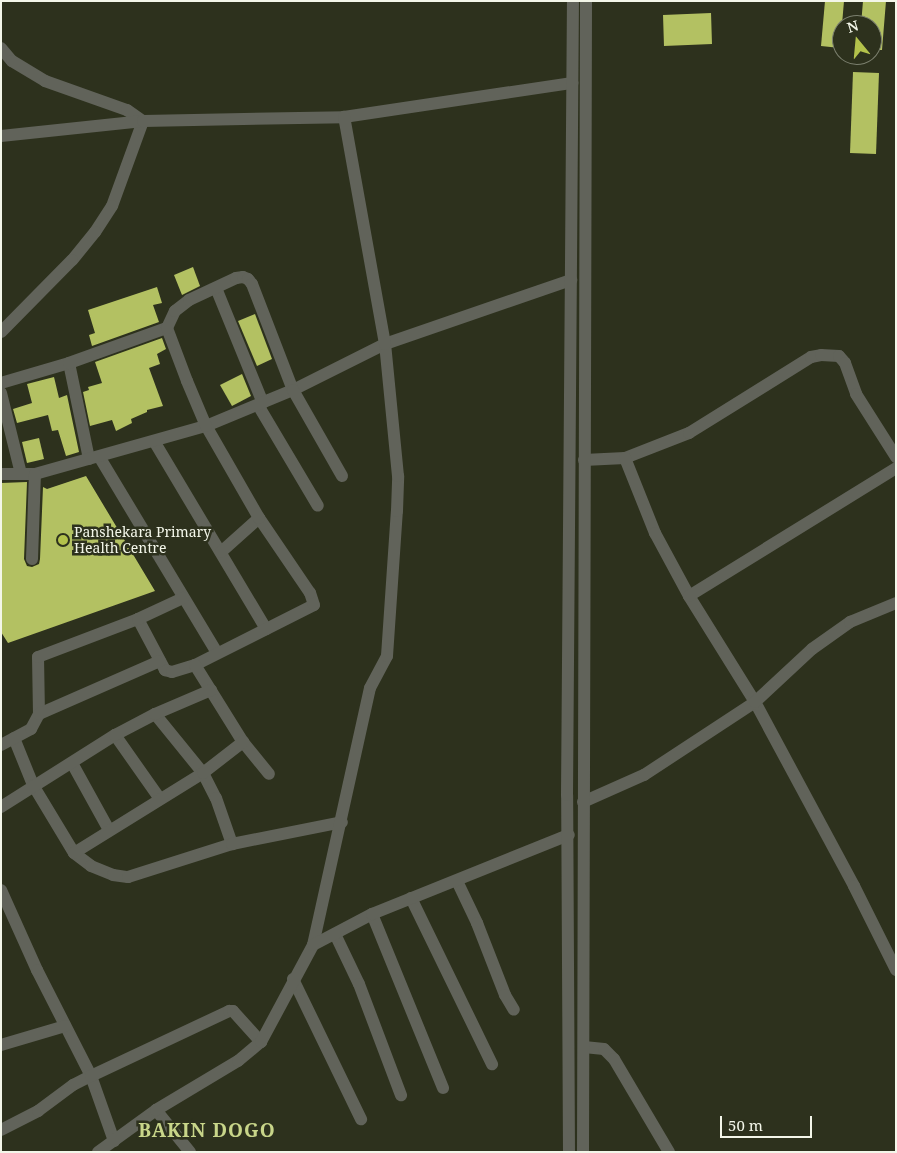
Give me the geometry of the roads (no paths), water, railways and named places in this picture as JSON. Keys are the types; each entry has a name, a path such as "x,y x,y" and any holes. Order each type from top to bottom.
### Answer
{"street":[{"path":"569,1152 568,835 573,4 586,5 584,1047 582,1152"},
{"path":"1,48 12,61 45,81 127,110 143,121"},
{"path":"1,136 143,121 344,118 572,83"},
{"path":"98,1152 156,1110 238,1061 260,1042 313,945 342,822 370,688 387,656 398,476 385,344 344,118"},
{"path":"1,332 72,260 99,226 112,206 143,121"},
{"path":"1,382 69,363 167,328 175,311 189,300 243,277 252,284 293,390 342,476"},
{"path":"1,474 35,474 206,426 293,390 385,344 571,280"},
{"path":"216,288 261,404 318,506"},
{"path":"138,619 160,661 168,672 196,665 311,608 314,601 259,518 206,426 167,328"},
{"path":"584,460 625,458 689,433 811,357 821,355 839,356 845,363 856,394 896,457"},
{"path":"69,363 95,458 217,653"},
{"path":"1,393 21,474"},
{"path":"154,441 266,629"},
{"path":"625,458 655,533 690,596 755,702 891,942 896,970"},
{"path":"690,596 896,468"},
{"path":"32,559 35,474"},
{"path":"221,552 259,518"},
{"path":"1,745 31,729 39,714 38,657 138,619 183,598"},
{"path":"583,802 644,775 755,702 812,649 850,622 896,603"},
{"path":"39,714 160,661"},
{"path":"196,665 243,742 269,774"},
{"path":"1,807 115,735 155,714 211,690"},
{"path":"155,714 203,773 216,798 232,844"},
{"path":"115,735 160,799"},
{"path":"14,738 34,785 74,853 91,866 113,875 128,877 232,844 342,822"},
{"path":"74,853 108,830 203,773 243,742"},
{"path":"72,763 108,830"},
{"path":"313,945 372,914 458,881 568,835"},
{"path":"458,881 478,923 501,987 514,1010"},
{"path":"1,890 37,970 91,1076 114,1141"},
{"path":"411,898 492,1064"},
{"path":"372,914 442,1088"},
{"path":"335,934 359,984 401,1095"},
{"path":"293,979 360,1119"},
{"path":"1,1130 38,1111 73,1085 232,1011 260,1042"},
{"path":"1,1045 65,1026"},
{"path":"584,1047 604,1049 614,1059 669,1152"},
{"path":"156,1110 190,1152"}],"place":[{"name":"Panshekara Primary Health Centre","path":"63,540"}],"district":[{"name":"BAKIN DOGO","path":"207,1131"}]}
